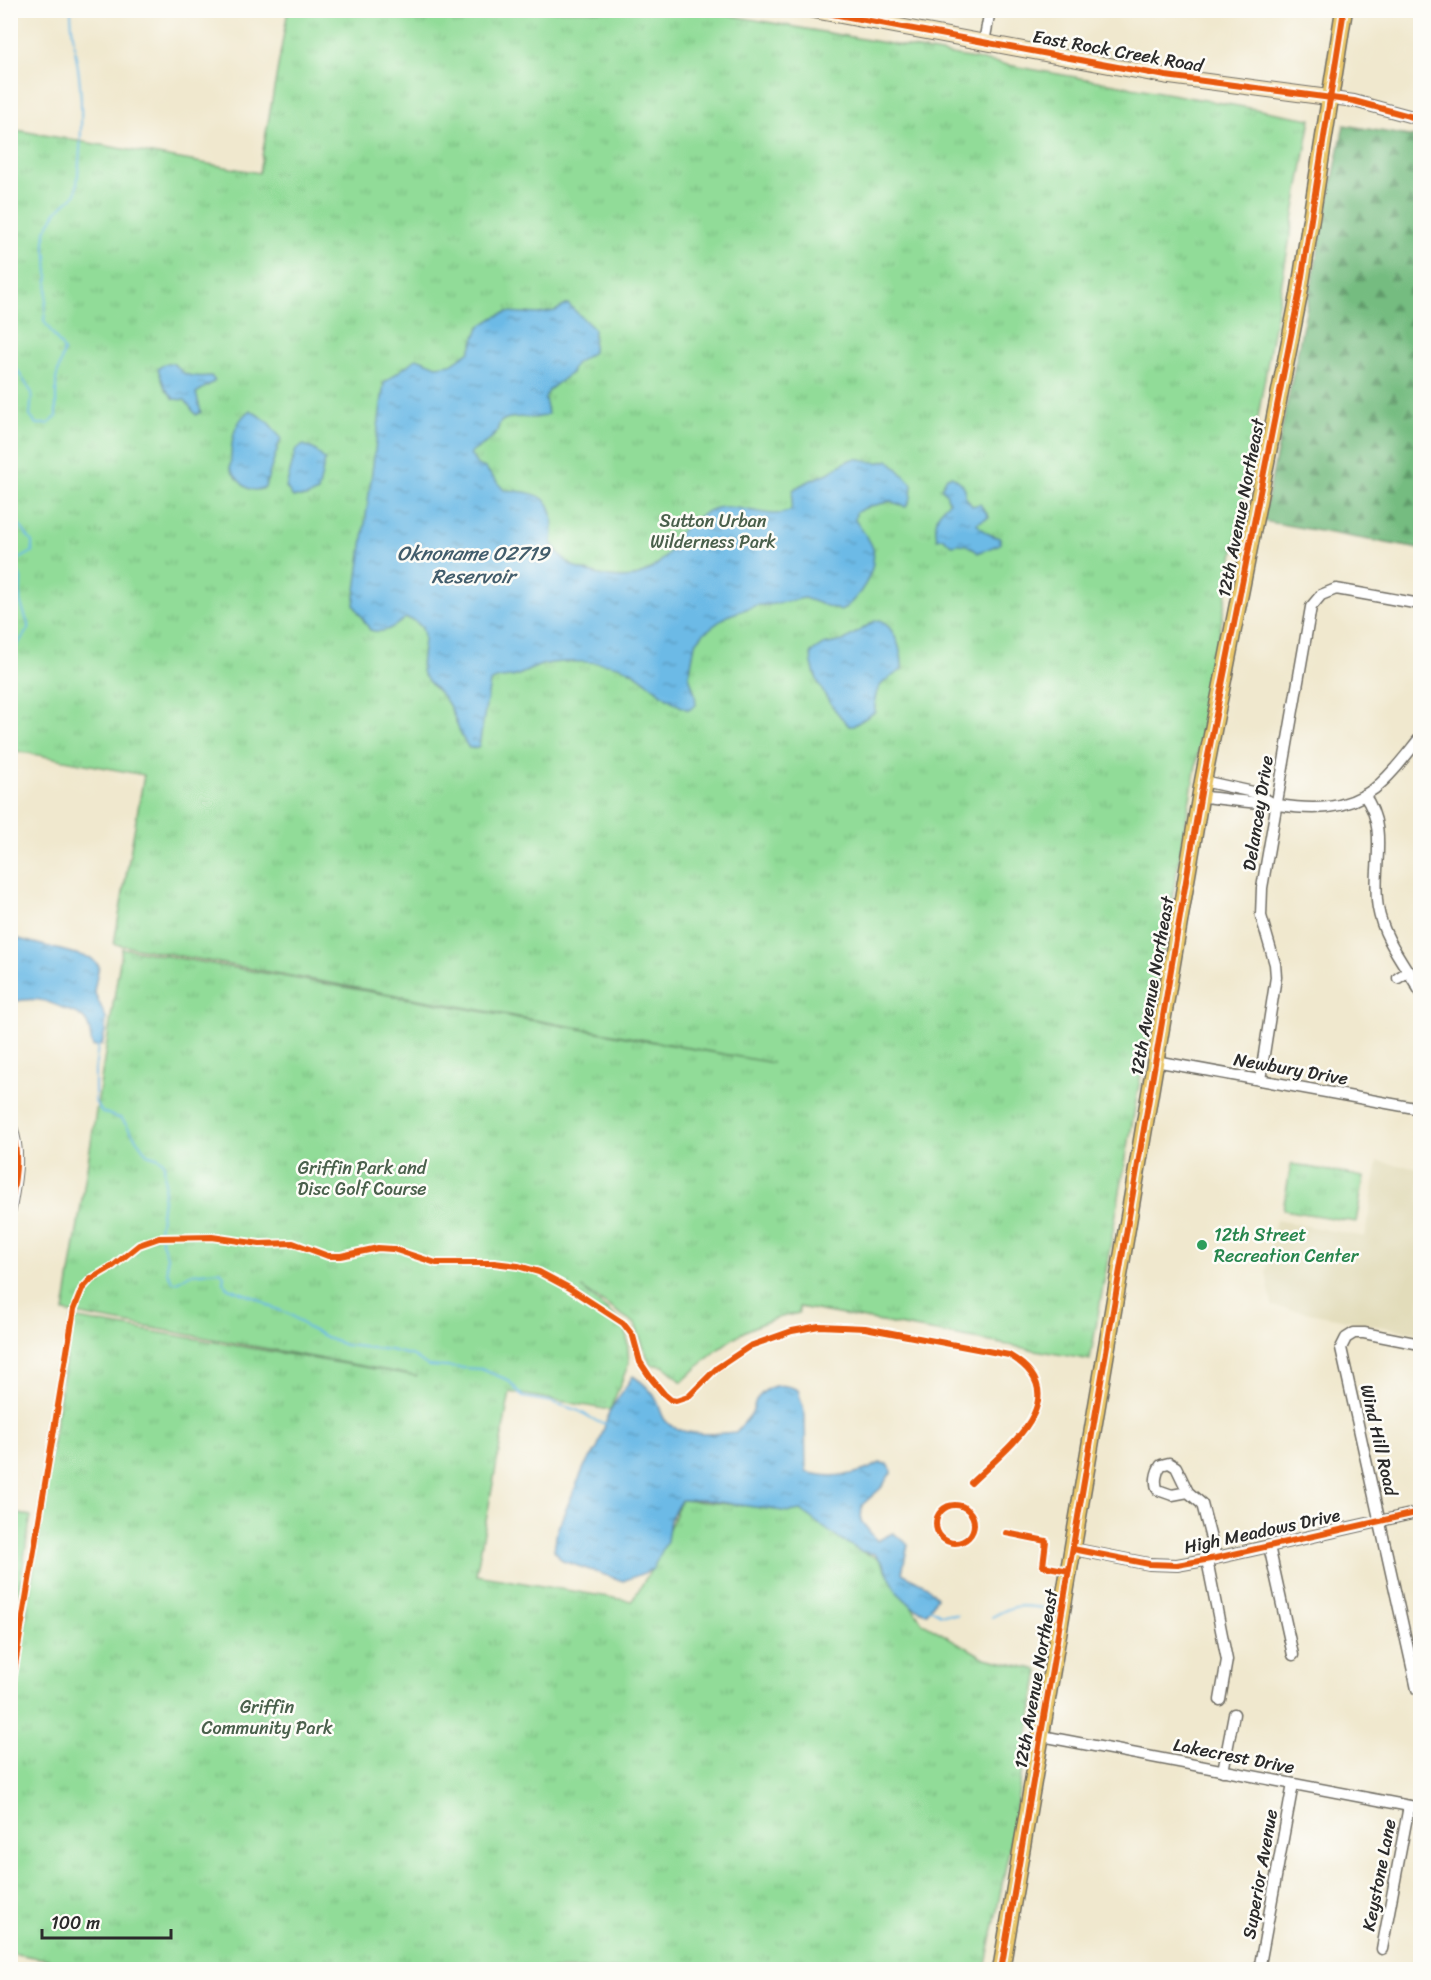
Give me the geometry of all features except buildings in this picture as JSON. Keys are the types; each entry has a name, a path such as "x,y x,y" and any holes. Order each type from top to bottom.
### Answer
{"main road":[{"name":"East Rock Creek Road","path":"811,10 1166,76 1332,98"},
{"name":"12th Avenue Northeast","path":"1001,1970 1201,789 1299,295 1332,98 1344,10"}],"street":[{"path":"984,42 990,10"},
{"name":"East Rock Creek Road","path":"1332,98 1354,101 1420,119"},
{"name":"Delancey Drive","path":"1260,1080 1276,977 1275,964 1260,910 1262,888 1311,607 1321,595 1331,590 1341,589 1420,604"},
{"path":"1201,789 1252,792 1276,805 1299,809 1324,809 1345,804 1364,795 1385,779 1420,738"},
{"path":"1364,795 1374,810 1379,829 1377,900 1380,918 1420,991"},
{"path":"1398,978 1409,971"},
{"name":"Newbury Drive","path":"1155,1060 1420,1110"},
{"path":"10,1124 17,1158 10,1209"},
{"name":"Wind Hill Road","path":"1417,1689 1341,1348 1343,1340 1359,1333 1420,1344"},
{"path":"1188,1492 1198,1498 1204,1509 1227,1660 1220,1700"},
{"name":"High Meadows Drive","path":"1073,1550 1149,1564 1178,1565 1420,1512"},
{"path":"1269,1546 1293,1655"},
{"path":"1223,1771 1234,1714"},
{"name":"Lakecrest Drive","path":"1042,1736 1420,1808"},
{"name":"Superior Avenue","path":"1260,1970 1293,1784"},
{"name":"Keystone Lane","path":"1382,1949 1409,1806"}],"shaded area":[{"path":"1378,1161 1420,1169 1420,1334 1272,1306 1266,1272 1276,1220 1365,1237"}],"green space":[{"path":"288,10 705,11 1311,119 1090,1360 799,1307 799,1313 763,1323 734,1337 682,1382 664,1366 650,1364 635,1324 582,1288 626,1326 629,1363 610,1410 510,1392 476,1575 632,1601 654,1565 681,1500 800,1510 860,1551 878,1558 923,1623 985,1658 1039,1670 1009,1850 985,1969 108,1970 11,1953 11,1716 72,1318 417,1376 64,1312 122,948 773,1063 114,944 144,775 11,750 10,129 259,173"},
{"path":"1344,125 1420,138 1420,549 1263,521"},
{"path":"1291,1164 1364,1177 1356,1222 1283,1210"},
{"path":"10,1513 31,1516 11,1637"}],"water":[{"name":"Oknoname 02719 Reservoir","path":"568,304 594,329 593,352 575,364 571,373 549,390 545,398 548,414 503,420 494,436 470,454 477,465 485,468 504,490 531,493 546,501 552,517 552,544 572,566 619,578 644,573 666,556 683,529 710,510 731,507 764,513 783,513 791,510 793,490 853,459 877,463 889,460 912,484 911,498 906,507 890,501 864,508 856,513 855,520 872,545 874,558 865,584 841,611 804,598 757,605 727,616 704,633 695,644 689,676 696,705 689,710 621,667 588,662 546,664 516,676 498,678 490,682 479,746 469,748 447,702 423,674 421,667 424,634 421,627 406,618 385,631 370,630 354,605 384,383 417,358 437,366 451,364 470,351 479,327 493,318 507,312 538,314 555,311"},
{"path":"171,363 186,374 211,376 215,381 196,393 201,412 196,415 185,400 174,399 165,388 158,369 164,364"},
{"path":"250,410 267,421 281,438 265,487 259,490 244,486 230,469 235,429"},
{"path":"304,445 315,450 325,460 318,492 306,497 293,497 286,487 296,449"},
{"path":"952,476 964,486 965,496 972,506 980,504 989,517 977,523 981,529 1000,538 1000,544 978,553 966,545 951,545 944,538 937,539 937,518 949,502 946,493 941,488 947,477"},
{"path":"880,620 894,635 901,657 902,670 884,682 877,690 875,712 853,726 849,726 835,710 818,683 811,653 823,645 843,641"},
{"path":"11,937 91,958 99,966 94,991 106,1018 102,1045 93,1047 87,1023 76,1013 38,1000 11,1002"},
{"path":"633,1376 651,1391 664,1418 671,1426 699,1434 736,1432 752,1412 756,1400 770,1388 780,1385 798,1390 805,1415 806,1472 834,1476 863,1471 880,1463 888,1464 892,1471 881,1488 862,1505 861,1521 877,1541 893,1533 908,1544 902,1573 927,1586 937,1597 927,1613 914,1608 898,1593 883,1564 875,1554 860,1551 800,1510 790,1512 704,1500 681,1500 670,1519 667,1541 652,1570 623,1581 563,1561 554,1550 557,1530 585,1465 597,1449 610,1410"}],"waterway":[{"path":"10,359 32,393 30,416 36,424 48,424 56,417 56,379 64,350 44,321 48,279 45,231 57,211 76,194 81,140 80,85 71,10"},
{"path":"10,512 32,542 32,552 18,560 17,568 21,579 20,601 28,629 14,650 10,676"},
{"path":"98,1045 95,1102 102,1112 122,1119 147,1154 159,1158 164,1163 165,1182 159,1232 167,1257 167,1272 173,1282 190,1274 220,1271 224,1275 223,1282 228,1288 259,1299 332,1340 345,1345 390,1350 414,1356 428,1366 481,1369 508,1380 523,1397 552,1402 608,1424"},
{"path":"992,1617 1016,1606 1043,1608"},
{"path":"928,1607 941,1614 957,1615"}],"cycle path":[{"path":"811,10 1166,76 1354,101 1420,119"},
{"path":"1001,1970 1203,781 1299,295 1344,10"},
{"path":"10,1124 16,1156 10,1209"},
{"path":"10,1695 74,1309 82,1289 91,1279 113,1266 139,1245 159,1238 212,1237 260,1244 293,1243 328,1256 341,1256 378,1248 393,1249 436,1263 494,1263 539,1272 569,1288 623,1323 633,1336 640,1362 650,1377 664,1394 676,1401 688,1397 717,1368 750,1346 792,1331 819,1326 865,1328 1009,1355 1029,1371 1038,1388 1037,1405 1017,1439 971,1483"},
{"path":"955,1505 969,1510 974,1524 969,1538 955,1543 941,1538 936,1524 941,1510 955,1505"},
{"path":"1073,1549 1149,1564 1177,1565 1420,1512"},
{"path":"1006,1533 1046,1541 1043,1566 1069,1571"}],"place":[{"name":"12th Street Recreation Center","path":"1202,1245"}],"park label":[{"name":"Sutton Urban Wilderness Park","path":"713,531"},
{"name":"Griffin Park and Disc Golf Course","path":"362,1178"},
{"name":"Griffin Community Park","path":"267,1717"}]}
